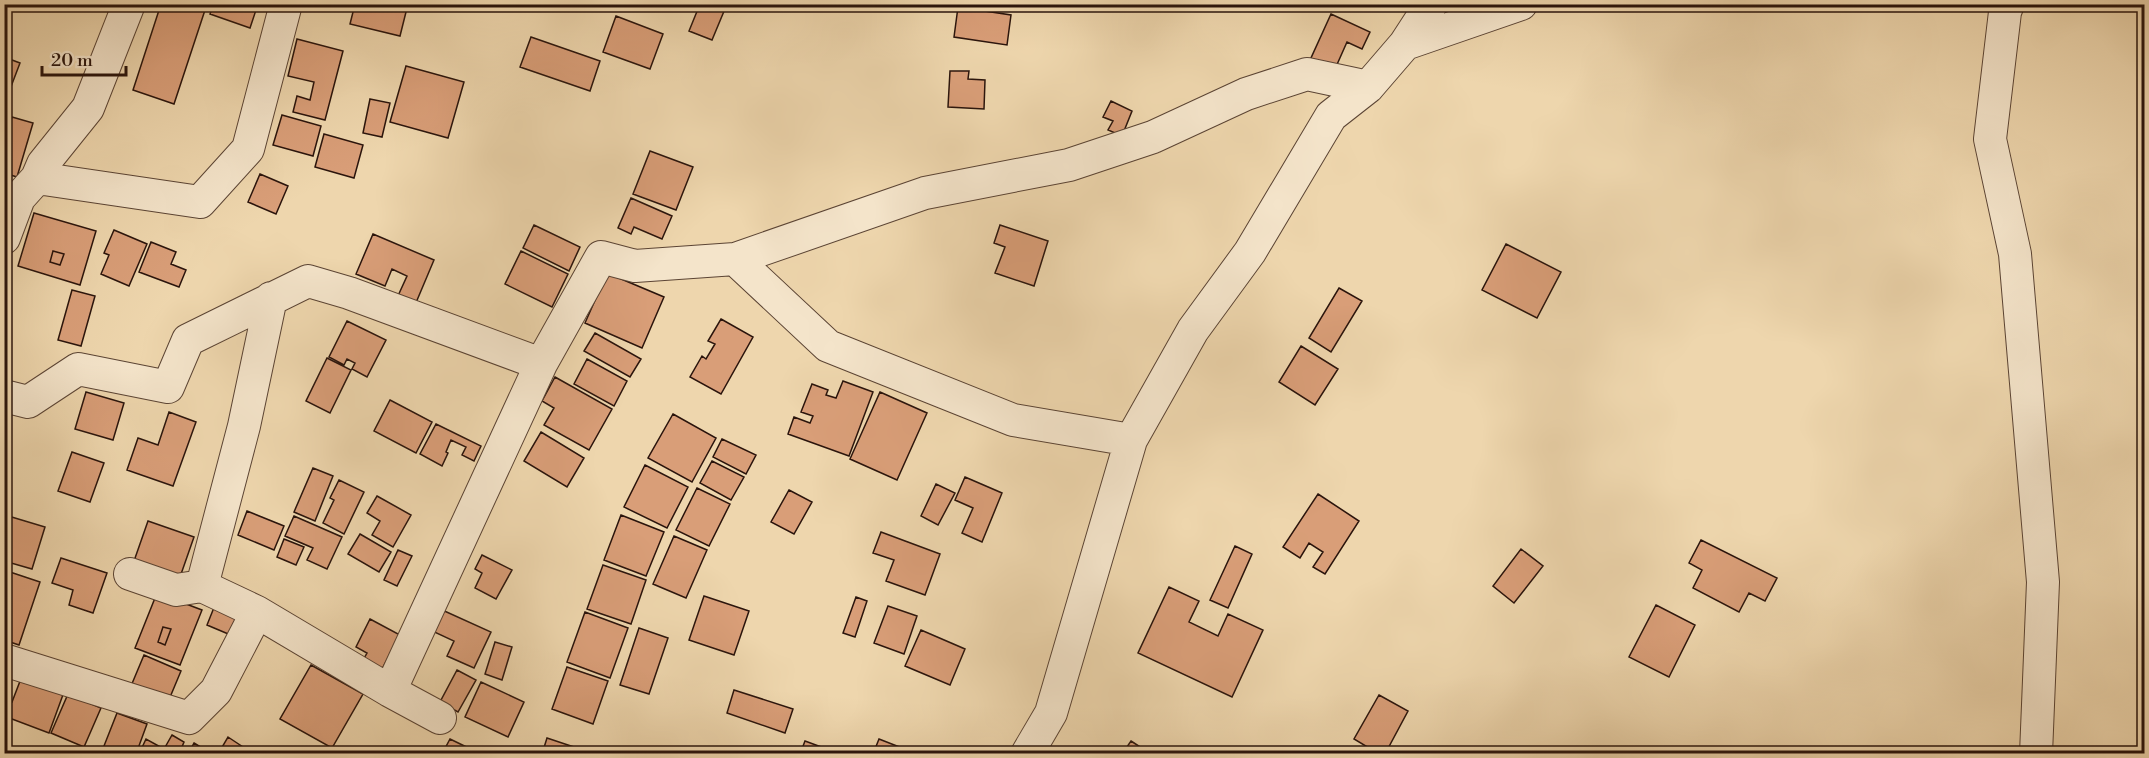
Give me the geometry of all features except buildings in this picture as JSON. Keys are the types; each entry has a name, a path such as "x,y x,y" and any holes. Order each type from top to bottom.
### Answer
{"street":[{"path":"4,238 20,190 88,108 129,4"},
{"path":"20,190 201,202 248,149 286,4"},
{"path":"1027,753 1051,713 1131,440 1192,330 1250,252 1331,116 1368,87 1405,44 1431,4"},
{"path":"1405,44 1521,4"},
{"path":"2008,4 2005,12 1990,139 2015,254 2043,582 2036,753"},
{"path":"390,691 541,364 601,257 635,266 735,259 925,192 1069,165 1153,137 1246,94 1307,74 1368,87"},
{"path":"735,259 828,346 1013,420 1131,440"},
{"path":"4,396 28,402 78,369 168,387 188,340 308,281 349,293 541,364"},
{"path":"201,586 244,426 271,298"},
{"path":"130,574 176,590 201,586 257,612 440,718"},
{"path":"4,660 189,718 216,691 257,612"}]}
